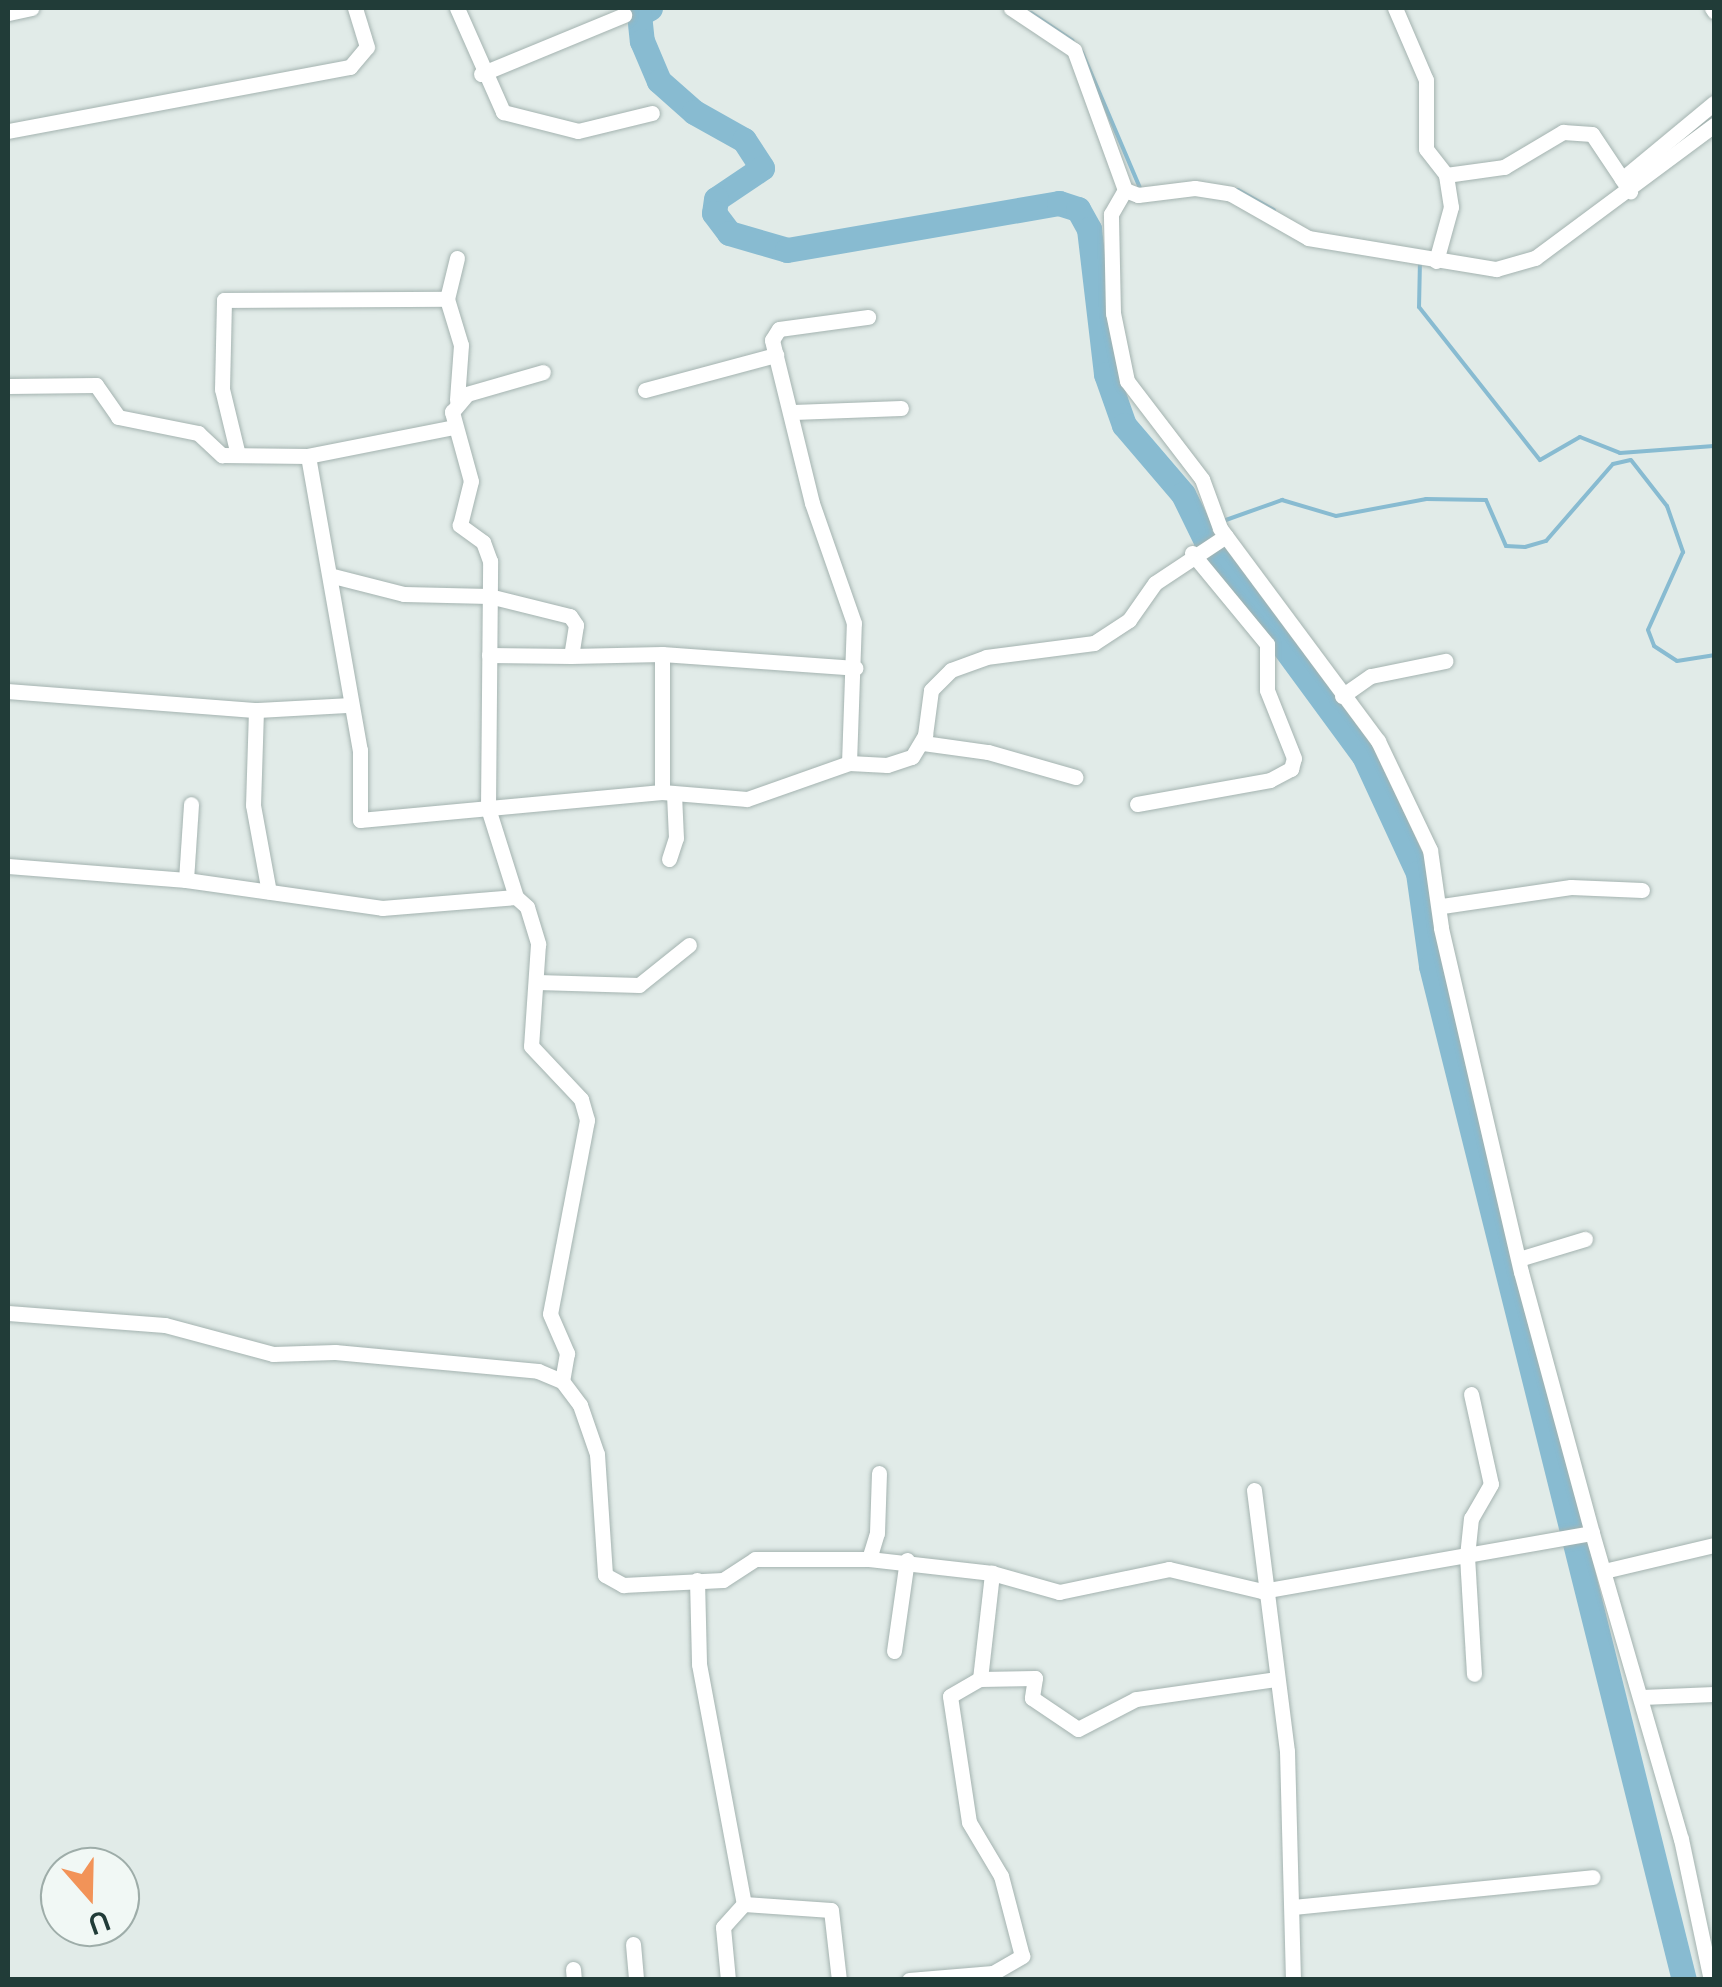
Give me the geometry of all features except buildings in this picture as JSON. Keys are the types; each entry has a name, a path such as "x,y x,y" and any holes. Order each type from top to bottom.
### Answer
{"street":[{"path":"8,12 31,8"},
{"path":"8,131 350,67 367,47 355,8"},
{"path":"457,8 482,74 503,112 524,121 578,131 652,113"},
{"path":"1011,8 1074,50 1125,190 1111,223 1114,313 1127,382 1202,478 1226,536 1398,779 1433,858 1442,906 1441,927 1586,1535 1604,1571 1642,1697 1710,1980"},
{"path":"1395,8 1426,80 1426,149 1446,175 1451,207 1436,254"},
{"path":"482,74 624,15"},
{"path":"1626,185 1714,103"},
{"path":"1125,190 1138,195 1195,188 1231,194 1308,238 1436,254 1496,269 1522,265 1626,185 1714,126"},
{"path":"1446,175 1490,172 1562,132 1586,129 1626,185"},
{"path":"457,258 447,298 461,345 454,426 471,481 460,525 487,549 488,808 516,897 536,928 537,982 531,1046 582,1099 587,1120 550,1314 567,1353 562,1380"},
{"path":"238,455 222,389 224,300 447,298"},
{"path":"849,763 854,668 850,600 812,503 793,412 772,340 780,328 868,317"},
{"path":"646,390 776,355"},
{"path":"457,400 543,372"},
{"path":"8,386 96,385 118,417 198,434 222,456 308,456 454,426"},
{"path":"793,412 901,408"},
{"path":"308,456 333,576 348,706 360,750 357,811 363,822 668,794 747,798 849,763 905,762 923,743 930,690 951,670 986,658 1094,643 1129,620 1155,583 1192,553 1226,536"},
{"path":"1136,804 1270,780 1292,769 1294,758 1266,690 1272,654 1192,553"},
{"path":"333,576 404,594 489,596 572,617 571,656"},
{"path":"489,655 662,654 854,668"},
{"path":"662,654 668,794 676,838 669,859"},
{"path":"1342,696 1371,676 1446,661"},
{"path":"8,691 256,710 348,706"},
{"path":"256,710 253,805 269,892"},
{"path":"923,743 988,752 1075,776"},
{"path":"186,880 191,804"},
{"path":"8,866 186,880 382,908 516,897"},
{"path":"1442,906 1571,887 1642,890"},
{"path":"537,982 639,985 689,945"},
{"path":"1519,1260 1585,1240"},
{"path":"8,1313 165,1324 273,1354 335,1352 538,1371 562,1380 580,1405 597,1454 605,1575 623,1585 723,1580 755,1559 906,1560 992,1573 1071,1592 1184,1569 1262,1591 1586,1535"},
{"path":"1471,1394 1491,1484 1471,1518 1467,1556 1474,1674"},
{"path":"869,1560 877,1533 878,1473"},
{"path":"1254,1490 1262,1591 1278,1679 1293,1980"},
{"path":"1604,1571 1714,1544"},
{"path":"894,1652 906,1560"},
{"path":"980,1679 992,1573"},
{"path":"696,1580 699,1664 744,1904"},
{"path":"909,1980 994,1973 1022,1956 1001,1876 969,1822 950,1696 980,1679 1034,1678 1032,1698 1078,1728 1136,1699 1278,1679"},
{"path":"1642,1697 1714,1694"},
{"path":"1292,1907 1592,1876"},
{"path":"728,1980 723,1927 744,1904"},
{"path":"744,1904 831,1910 839,1980"},
{"path":"632,1944 636,1980"}],"waterway":[{"path":"650,8 639,14 642,41 659,81 694,112 744,140 762,168 716,199 714,213 729,233 787,250 1059,203 1078,209 1089,229 1106,374 1124,425 1183,494 1206,541 1364,756 1418,873 1431,966 1684,1980"},
{"path":"1031,13 1073,41"},
{"path":"1082,52 1140,188"},
{"path":"1238,190 1274,210"},
{"path":"1420,260 1419,307 1540,460 1580,437 1620,453 1714,446"},
{"path":"1223,521 1282,500 1336,516 1426,499 1486,500 1506,546 1525,547 1546,541 1613,464 1631,460 1667,506 1683,552 1648,630 1654,646 1677,661 1714,655"}]}
